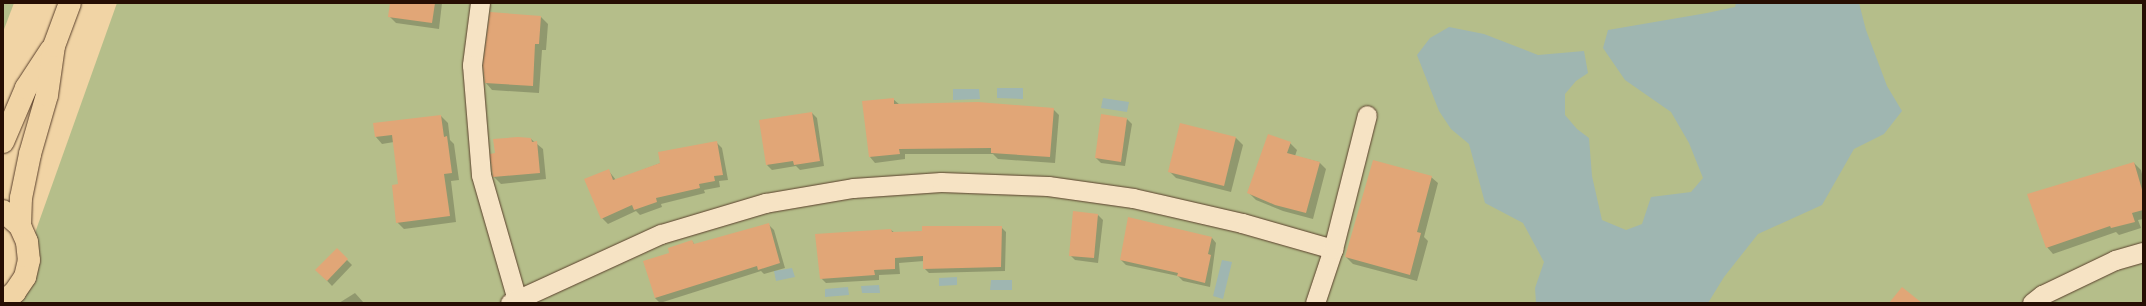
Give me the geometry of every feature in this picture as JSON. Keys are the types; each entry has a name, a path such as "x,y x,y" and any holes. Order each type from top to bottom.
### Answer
{"main road":[{"path":"20,226 21,198 30,154 47,95 54,46 70,3"},
{"path":"3,142 26,88 54,46"},
{"path":"3,211 20,226 27,242 29,260 25,277 15,292 3,302"}],"street":[{"path":"480,3 472,65 481,175 515,302 661,234 764,203 853,188 941,182 1048,186 1133,198 1242,223 1333,249"},
{"path":"1315,303 1333,249 1367,115"},
{"path":"2032,303 2042,295 2115,260 2143,252"}],"green space":[{"path":"3,3 14,3 3,32"},
{"path":"117,3 2143,3 2143,303 10,303"}],"water":[{"path":"1736,3 1859,3 1866,30 1887,86 1902,111 1884,134 1854,149 1822,205 1758,234 1724,277 1708,303 1536,303 1535,288 1544,262 1523,223 1485,203 1469,144 1451,129 1439,111 1417,55 1430,38 1449,27 1484,34 1538,55 1584,51 1588,73 1576,81 1565,94 1565,115 1577,129 1589,138 1592,176 1602,220 1626,230 1642,224 1651,197 1691,192 1703,178 1689,143 1671,112 1625,80 1603,48 1608,30 1707,13 1735,7"},
{"path":"997,88 1023,88 1023,99 997,98"},
{"path":"953,89 979,89 980,99 953,100"},
{"path":"1103,98 1129,102 1127,112 1101,108"},
{"path":"1222,260 1232,262 1223,299 1213,296"},
{"path":"792,268 795,277 776,281 774,271"},
{"path":"957,277 957,285 939,286 939,278"},
{"path":"991,280 1012,280 1012,290 990,290"},
{"path":"879,285 880,293 862,293 861,286"},
{"path":"848,287 849,295 825,297 825,289"}],"building":[{"path":"390,3 435,3 432,23 388,17"},
{"path":"490,12 541,16 539,44 535,44 533,86 485,83 483,65"},
{"path":"894,98 894,104 978,102 1054,108 1050,157 991,153 991,148 899,149 900,154 869,157 862,101"},
{"path":"812,112 820,161 794,165 793,161 766,165 759,120"},
{"path":"1101,114 1127,118 1121,162 1095,158"},
{"path":"441,115 444,137 447,136 452,173 444,174 450,216 396,223 392,185 398,184 392,135 375,137 373,123"},
{"path":"1180,123 1236,137 1224,186 1168,172"},
{"path":"1268,134 1291,142 1287,153 1320,162 1306,213 1275,205 1247,193"},
{"path":"518,137 531,138 532,142 537,141 540,173 493,177 490,154 495,153 493,139"},
{"path":"717,141 723,175 714,176 715,181 699,184 700,188 656,198 657,202 634,210 632,205 601,219 584,179 609,169 613,180 660,163 658,152"},
{"path":"1373,160 1432,176 1417,232 1421,233 1410,275 1345,257"},
{"path":"2134,162 2143,193 2143,210 2132,213 2135,222 2111,228 2110,226 2046,248 2027,194"},
{"path":"1073,211 1098,214 1094,258 1069,256"},
{"path":"1128,217 1212,237 1208,254 1211,255 1205,283 1177,276 1178,273 1120,260"},
{"path":"769,223 780,263 758,270 757,266 655,298 643,261 669,253 668,248 692,240 694,244"},
{"path":"922,226 1002,226 1001,267 923,269 923,256 895,258 895,269 874,270 875,275 820,279 815,234 891,229 892,232 922,231"},
{"path":"337,248 348,259 327,281 315,270"},
{"path":"1902,287 1922,303 1889,303"}]}
